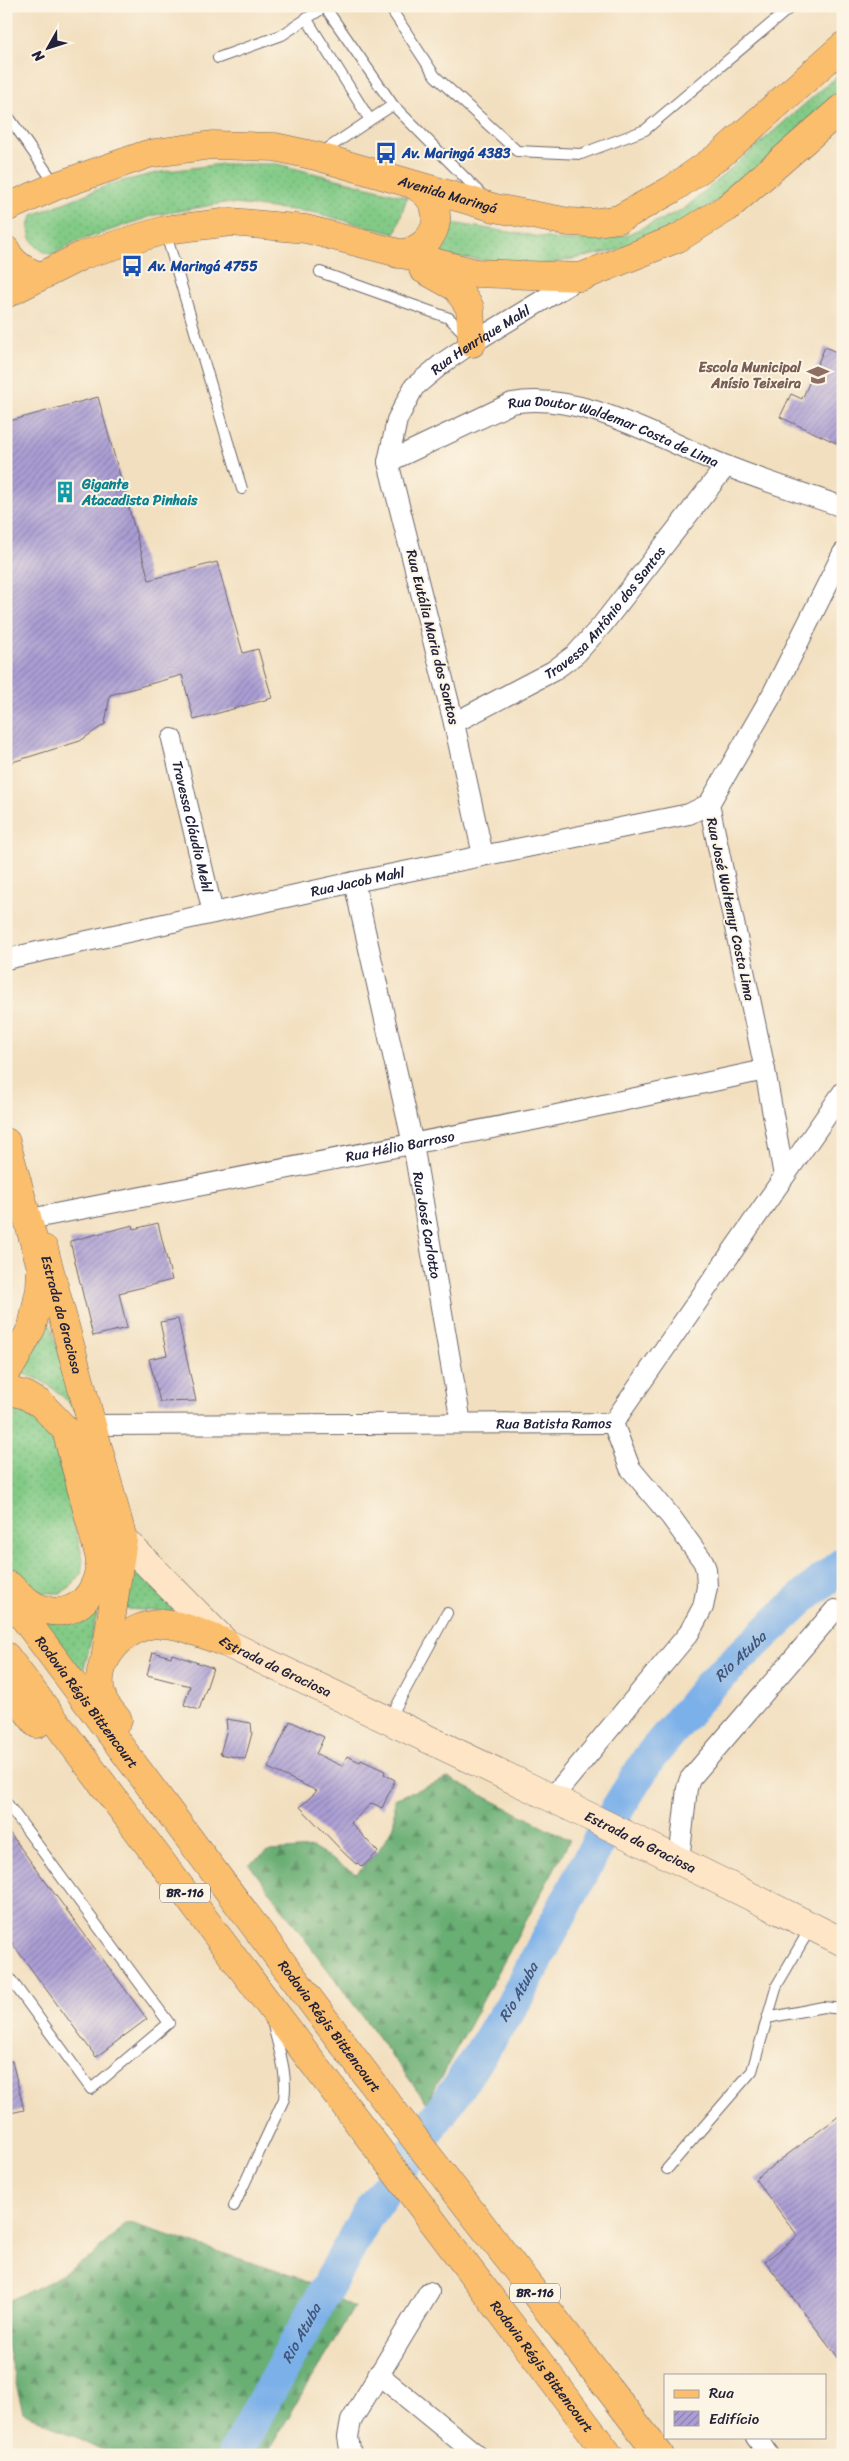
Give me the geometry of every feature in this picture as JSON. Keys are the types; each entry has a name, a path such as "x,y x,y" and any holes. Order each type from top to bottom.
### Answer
{"main road":[{"name":"Avenida Maringá","path":"7,208 56,186 148,154 212,145 275,147 316,156 417,187 495,208 569,222 590,223 619,219 671,190 719,156 843,46"},
{"path":"6,294 83,255 165,230 231,222 296,228 476,273 581,278 678,238 727,208 843,107"},
{"path":"398,254 410,253 421,247 430,239 435,228 435,212 430,198 417,187"},
{"path":"6,250 19,266 41,276"},
{"path":"398,254 457,288 470,308 472,342"},
{"name":"Estrada da Graciosa","path":"6,1128 8,1149 35,1218 123,1539 226,1643 577,1810 843,1942"},
{"path":"6,1372 32,1327 40,1289 41,1267 8,1149"},
{"path":"6,1390 25,1395 41,1404 66,1430 100,1559 100,1576 93,1591 82,1603 66,1610 50,1611 34,1605 6,1582"},
{"path":"123,1539 101,1689 104,1701 225,1860 298,1983"},
{"name":"Rodovia Régis Bittencourt","path":"6,1594 388,2104 660,2455"},
{"path":"104,1664 117,1642 126,1634 148,1625 172,1625 226,1643"},
{"name":"Rodovia Régis Bittencourt","path":"6,1656 609,2455"},
{"path":"6,1691 24,1706 168,1897 268,2003"}],"street":[{"name":"Rua Henrique Mahl","path":"397,420 414,388 444,362 472,342 581,278"},
{"name":"Rua Doutor Waldemar Costa de Lima","path":"388,462 512,403 530,400 552,400 580,406 726,466 843,507"},
{"name":"Rua Eutália Maria dos Santos","path":"397,420 388,462 454,724 483,855"},
{"name":"Travessa Antônio dos Santos","path":"454,724 553,671 576,654 602,625 726,466"},
{"name":"Rua José Waltemyr Costa Lima","path":"784,1176 765,1070 709,804 773,693 843,553"},
{"name":"Travessa Cláudio Mehl","path":"172,739 213,913"},
{"name":"Rua Jacob Mahl","path":"6,959 354,882 688,814 709,804"},
{"name":"Rua José Carlotto","path":"354,882 413,1144 461,1423"},
{"name":"Rua Hélio Barroso","path":"35,1218 413,1144 765,1070"},
{"name":"Rua Batista Ramos","path":"92,1425 613,1423 843,1092"},
{"path":"552,1798 689,1633 699,1616 707,1587 708,1577 703,1561 671,1517 630,1468 613,1423"},
{"path":"679,1861 687,1788 690,1779 836,1610"},
{"path":"351,2455 348,2436 351,2421 378,2374 430,2292"},
{"path":"378,2374 477,2455"},
{"path":"757,2438 769,2455"}],"lane":[{"path":"389,6 435,76 517,151 581,154 645,130 792,6"},
{"path":"218,58 282,35 325,7 393,105 495,208"},
{"path":"306,18 370,120"},
{"path":"316,156 393,105"},
{"path":"6,113 56,186"},
{"path":"165,230 173,263 242,489"},
{"path":"320,272 449,318 472,342"},
{"path":"389,1721 447,1613"},
{"path":"6,1802 170,2023 91,2089 6,1972"},
{"path":"667,2169 752,2071 777,1985 811,1926"},
{"path":"234,2206 284,2099 286,2086 268,2003"},
{"path":"767,2018 823,2007 843,2009"}],"green space":[{"path":"843,71 843,93 719,200 670,229 615,251 536,266 437,255 451,223 567,241 626,235 684,209"},
{"path":"222,164 277,164 407,197 395,234 312,212 224,203 155,215 73,243 53,255 40,250 30,235 29,228 33,215 114,183 161,172"},
{"path":"45,1305 76,1411 64,1398 44,1382 19,1373"},
{"path":"6,1404 13,1404 35,1413 51,1431 83,1559 81,1574 71,1586 61,1593 44,1593 25,1585 6,1560"},
{"path":"134,1565 177,1610 174,1612 126,1609"},
{"path":"97,1614 82,1677 40,1621"},
{"path":"448,1778 570,1840 427,2103 249,1864 270,1851 313,1848 356,1874 377,1853 394,1826 394,1799"},
{"path":"127,2222 296,2277 354,2307 266,2455 113,2455 23,2412 6,2343 6,2302 49,2282 91,2257"}],"building":[{"path":"825,347 843,355 843,446 780,417 791,394 802,399"},
{"name":"Gigante Atacadista Pinhais","path":"98,397 149,580 217,562 243,653 258,649 272,698 194,720 182,675 110,695 105,724 80,741 6,764 6,422"},
{"path":"158,1223 172,1280 119,1293 127,1328 93,1336 70,1241 133,1225 134,1229"},
{"path":"178,1319 196,1401 160,1402 149,1359 167,1355 160,1322"},
{"path":"153,1652 171,1657 172,1654 213,1668 199,1710 184,1705 190,1686 147,1675"},
{"path":"226,1719 251,1723 252,1733 245,1759 220,1754 227,1729"},
{"path":"290,1721 324,1737 316,1754 342,1766 347,1756 360,1762 361,1760 385,1771 384,1774 395,1780 382,1808 372,1803 351,1823 378,1852 362,1867 344,1853 300,1807 317,1791 268,1768"},
{"path":"6,1828 147,2019 96,2057 6,1935"},
{"path":"12,2061 24,2110 6,2114 6,2062"},
{"path":"843,2113 843,2364 765,2261 798,2236 755,2179"}],"waterway":[{"name":"Rio Atuba","path":"234,2455 367,2215 451,2098 515,2000 609,1822 649,1758 707,1688 800,1600 843,1564"}],"place":[{"name":"Av. Maringá 4383","path":"386,153"},
{"name":"Av. Maringá 4755","path":"132,266"},
{"name":"Escola Municipal Anísio Teixeira","path":"818,375"},
{"name":"Gigante Atacadista Pinhais","path":"65,492"}]}
